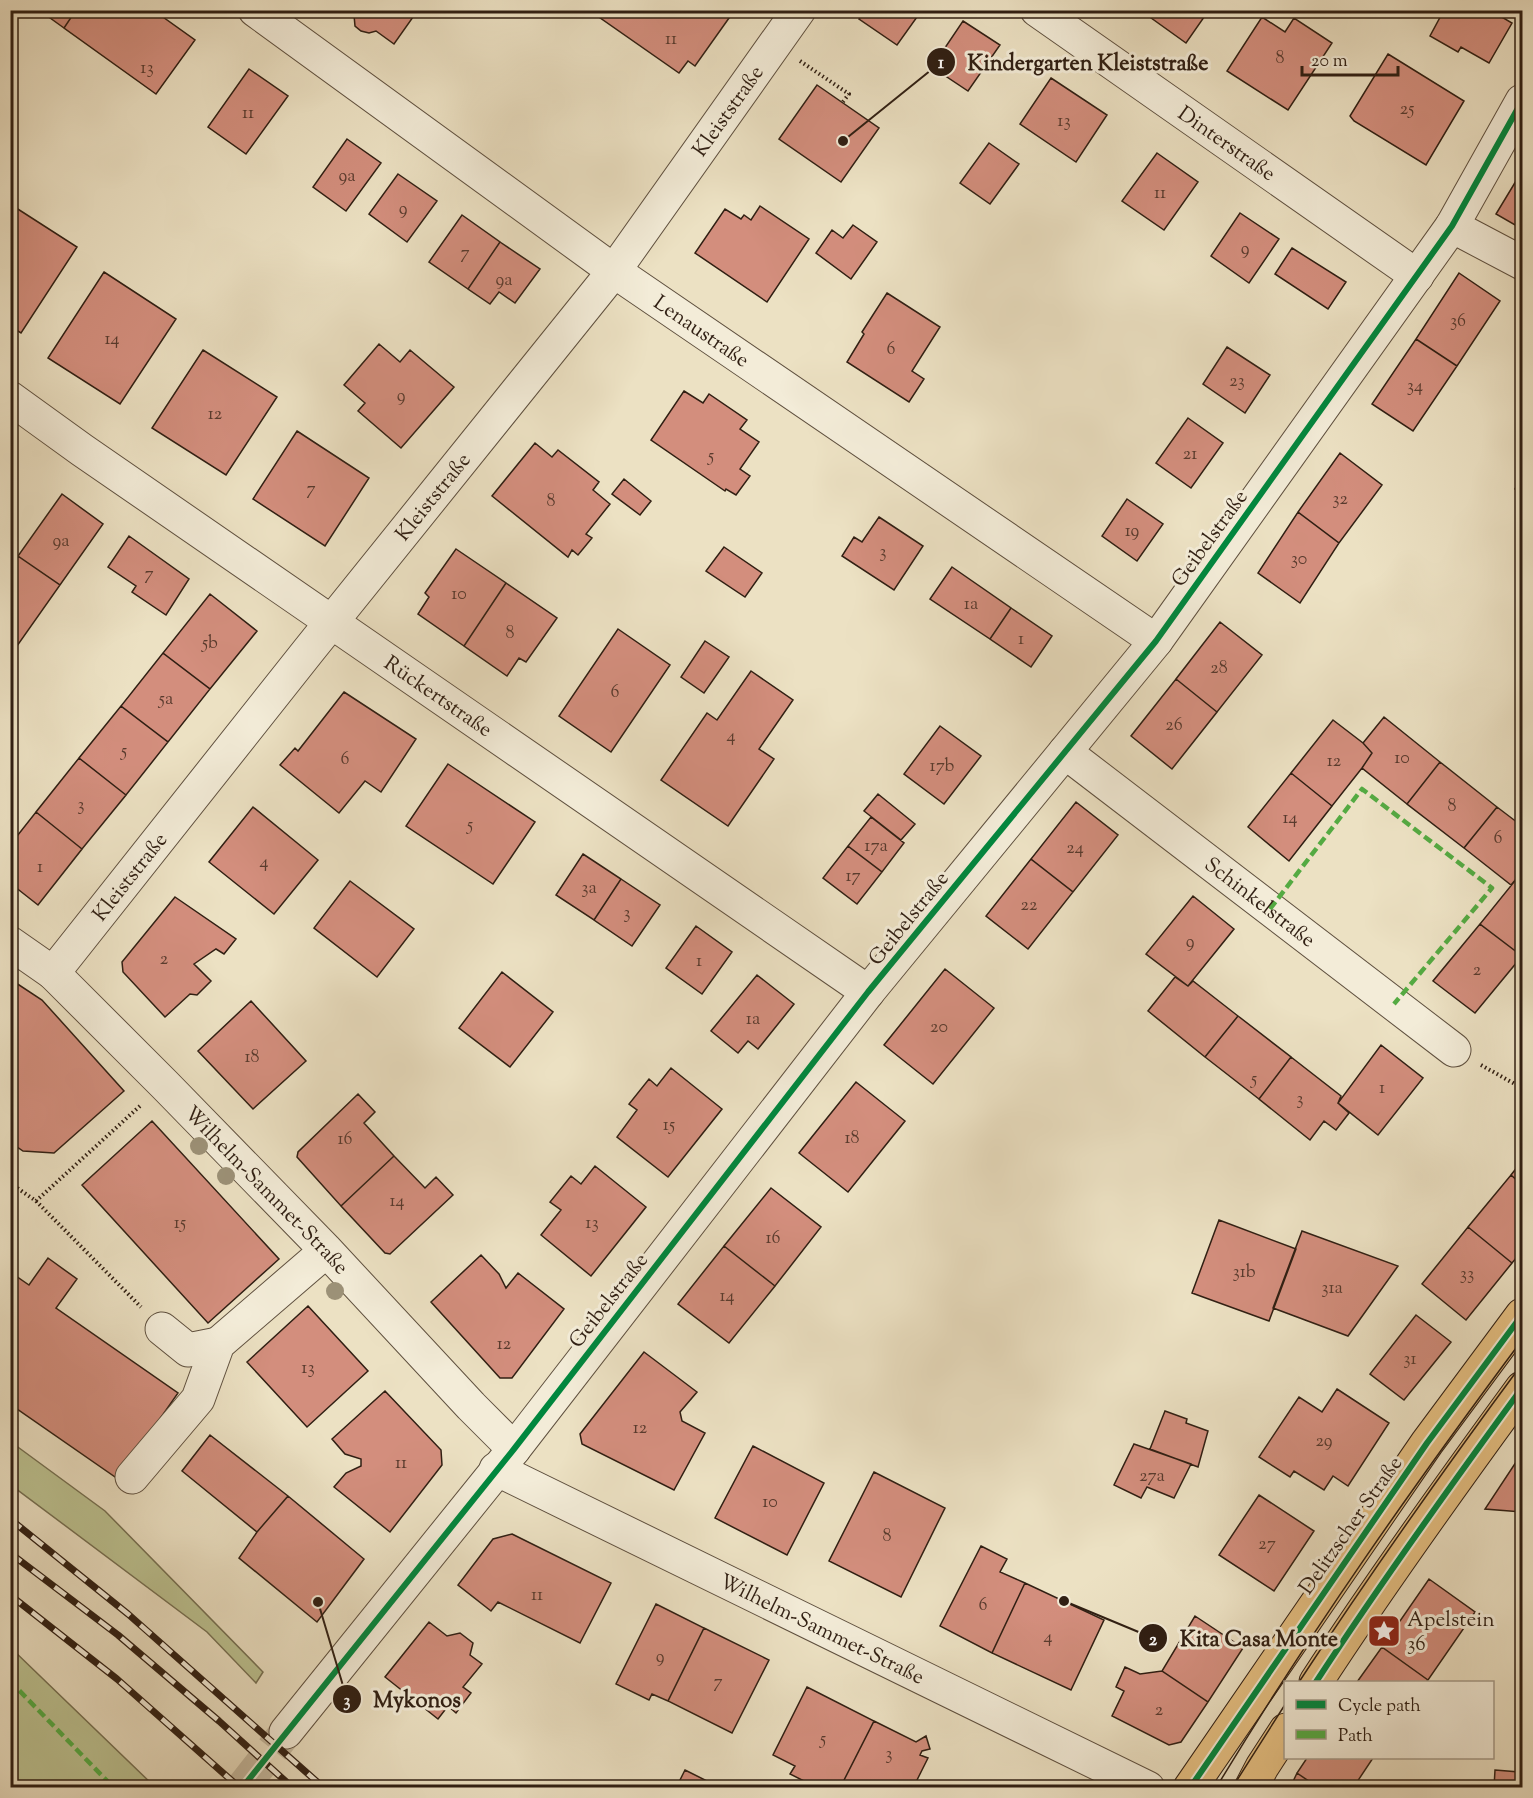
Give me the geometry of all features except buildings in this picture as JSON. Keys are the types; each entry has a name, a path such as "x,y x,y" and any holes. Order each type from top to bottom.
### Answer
{"main road":[{"name":"Delitzscher Straße","path":"1190,1788 1427,1443 1522,1315"},
{"path":"1317,1681 1386,1578 1522,1388"},
{"path":"1251,1788 1284,1733"}],"street":[{"name":"Lenaustraße","path":"255,10 614,271 1156,641"},
{"name":"Kleiststraße","path":"53,973 614,271 799,10"},
{"name":"Dinterstraße","path":"1037,10 1417,276"},
{"name":"Geibelstraße","path":"286,1732 505,1459 868,992 1156,641 1452,226 1522,101"},
{"path":"1452,226 1522,263"},
{"name":"Rückertstraße","path":"10,398 91,457 868,992"},
{"name":"Schinkelstraße","path":"1065,752 1454,1050"},
{"name":"Wilhelm-Sammet-Straße","path":"10,943 53,973 165,1084 326,1251 471,1406 505,1459 1148,1788"},
{"path":"132,1477 198,1399 218,1344 326,1251"},
{"path":"162,1329 188,1350 218,1344"}],"path":[{"path":"775,44 849,94 842,103"},
{"path":"1454,1050 1522,1088"},
{"path":"36,1201 144,1103"},
{"path":"10,1183 36,1201 162,1329"}],"green space":[{"path":"11,1442 105,1511 263,1672 256,1683 207,1632 11,1485"},
{"path":"11,1648 155,1787 11,1787"}],"tunnel":[{"path":"242,1788 286,1732"}],"tram line":[{"path":"1216,1788 1288,1673 1364,1560 1522,1340"},
{"path":"1300,1681 1408,1522 1522,1364"},
{"path":"1232,1788 1284,1706"}],"railway":[{"path":"10,1519 128,1614 324,1788"},
{"path":"10,1553 118,1635 293,1788"},
{"path":"10,1595 117,1679 240,1788"}],"marked path":[{"path":"1270,909 1362,789 1492,888 1394,1004"},
{"path":"10,1681 114,1788"}],"cycle path":[{"path":"242,1788 514,1449 868,992 1156,641 1452,226 1522,101"},
{"path":"1190,1788 1427,1443 1522,1315"},
{"path":"1317,1681 1417,1534 1522,1388"}],"place":[{"name":"Kindergarten Kleiststraße","path":"843,141"},
{"name":"Kita Casa Monte","path":"1064,1601"},
{"name":"Mykonos","path":"318,1602"},
{"name":"Apelstein 36","path":"1384,1631"}]}
